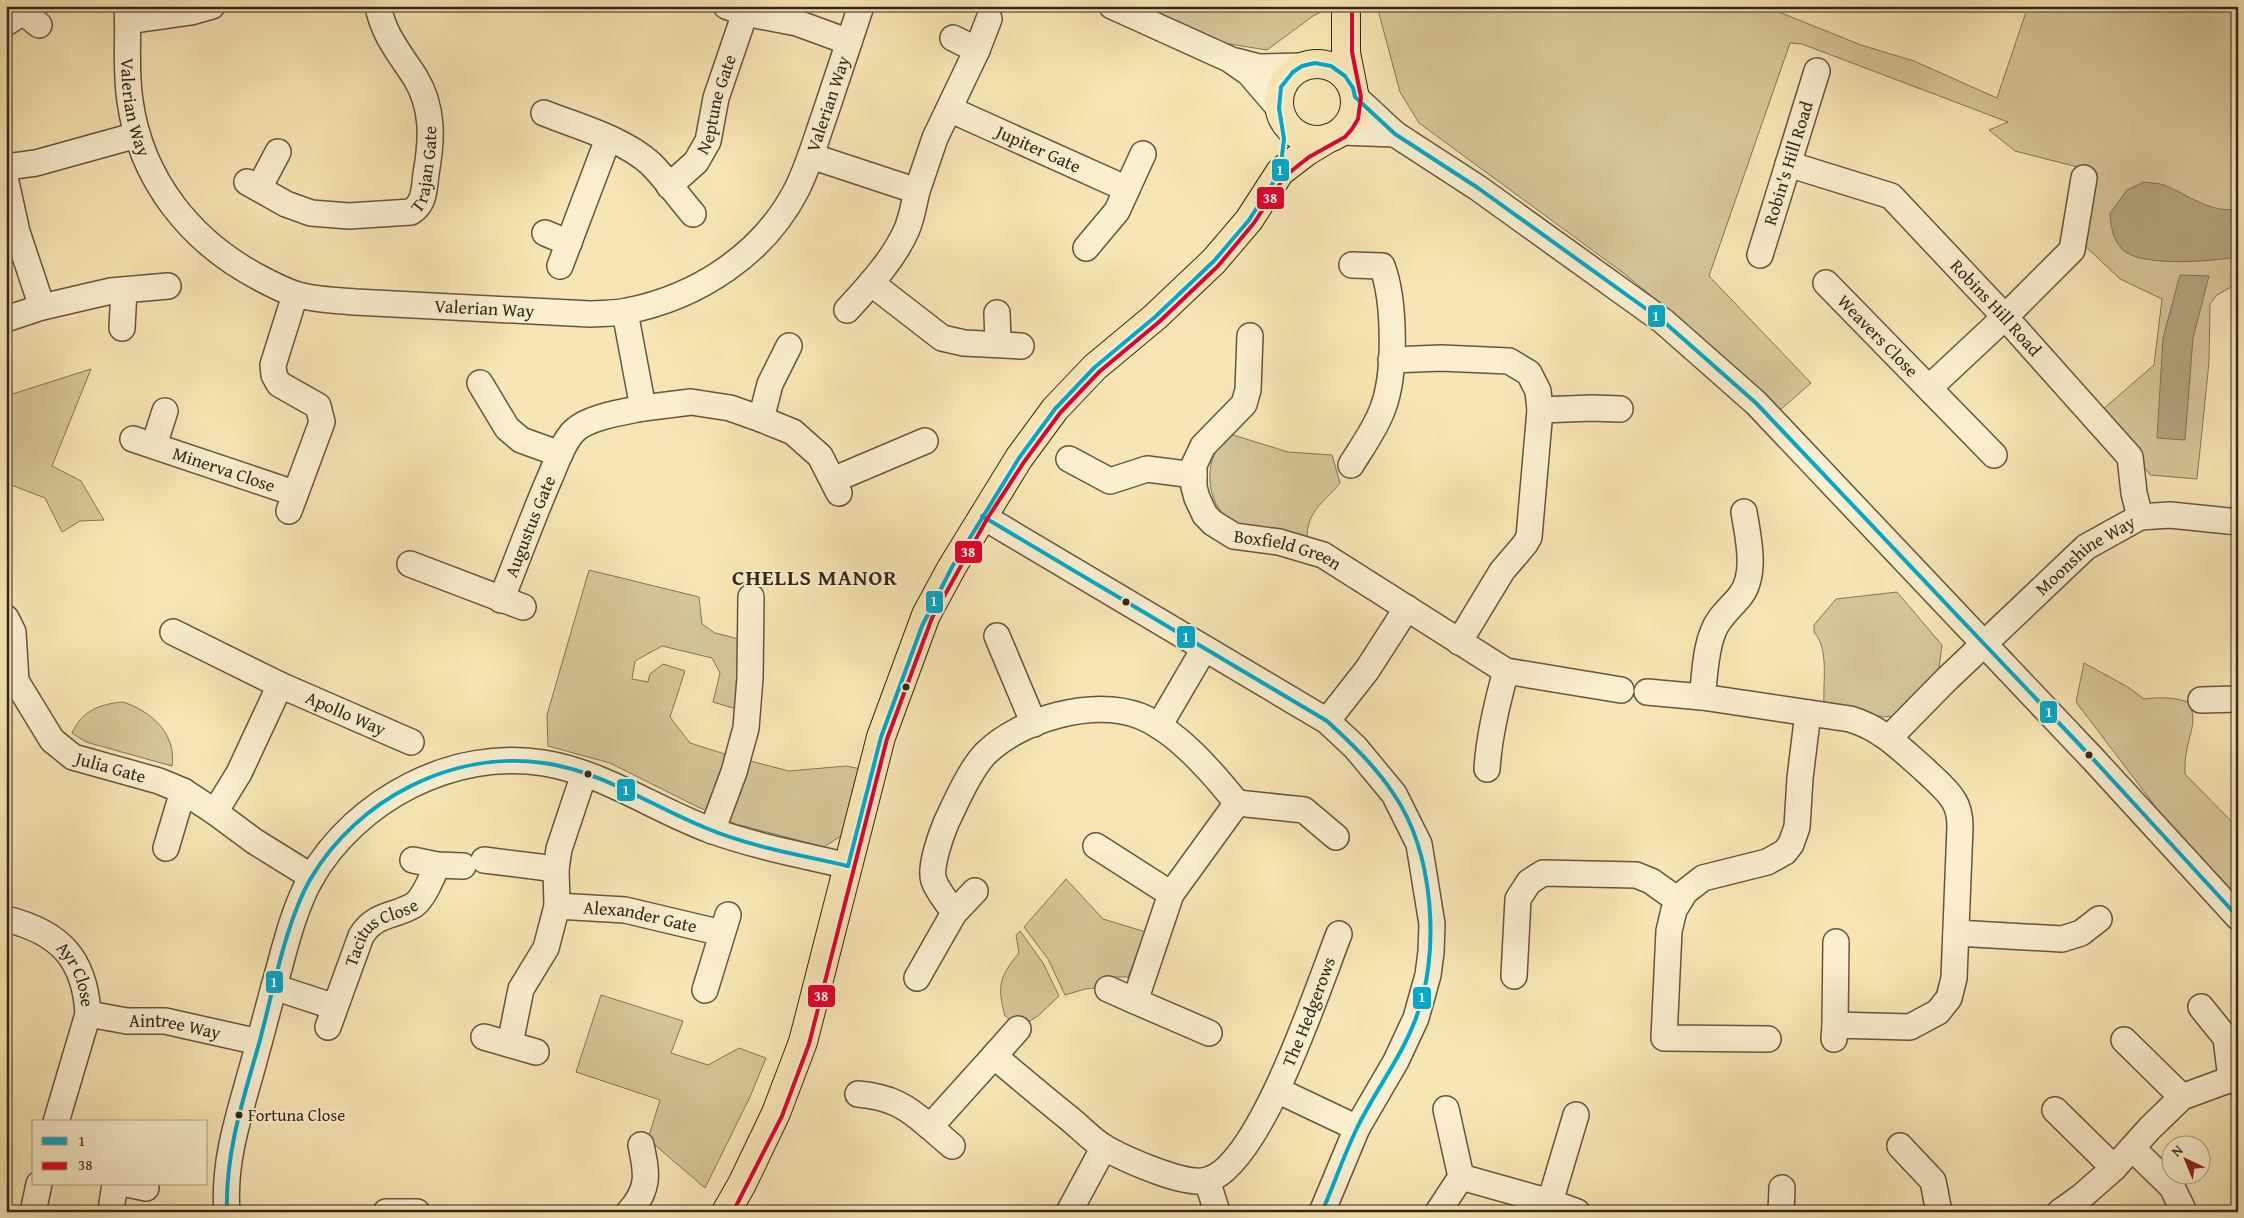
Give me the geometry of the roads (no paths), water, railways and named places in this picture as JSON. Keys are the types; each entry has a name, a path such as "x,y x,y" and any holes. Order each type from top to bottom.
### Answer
{"main road":[{"path":"1280,172 1284,138 1281,113 1281,87 1293,72 1306,65 1335,36 1346,13"},
{"path":"726,1212 742,1184 776,1113 803,1042 881,737 922,626 952,567 1019,458 1055,409 1095,367 1155,318 1214,261 1249,220 1280,172 1335,135 1352,117 1354,93 1346,53 1346,13"},
{"path":"1306,65 1331,66 1345,76 1354,93"},
{"path":"1281,113 1288,127 1305,138 1315,140 1335,135"}],"street":[{"path":"128,13 191,12 212,6"},
{"name":"Trajan Gate","path":"278,152 253,185 294,207 311,213 330,216 411,212 421,203 431,149 430,118 421,91 384,27 378,6"},
{"name":"Valerian Way","path":"128,13 127,76 130,103 137,135 146,160 166,197 205,242 238,266 295,294 355,302 590,314 625,312 651,306 699,286 744,256 782,212 796,189 811,156 861,6"},
{"path":"1112,6 1229,59 1259,67 1306,65"},
{"name":"Neptune Gate","path":"669,186 696,162 708,141 736,10 797,24 849,42"},
{"path":"847,310 871,283 907,229 917,191 935,138 977,50 989,19"},
{"path":"953,38 977,50"},
{"path":"1229,59 1249,73 1281,113"},
{"name":"Robin's Hill Road","path":"1760,255 1817,71"},
{"path":"1354,93 1395,134 1478,188 1663,321 1756,403 2238,917"},
{"name":"Jupiter Gate","path":"949,109 1127,190"},
{"path":"544,113 608,139 644,159 693,214"},
{"path":"1335,135 1395,134"},
{"path":"6,167 36,163 137,135"},
{"path":"545,233 564,254 608,139"},
{"path":"1086,248 1117,211 1143,154"},
{"path":"811,156 917,191"},
{"name":"Robins Hill Road","path":"1788,164 1891,196 2005,317 2130,457 2134,493 2140,517"},
{"path":"2005,317 2072,250 2084,178"},
{"path":"6,182 17,232 42,307"},
{"path":"1350,465 1384,407 1391,360 1391,315 1387,278 1382,266 1352,265"},
{"path":"871,283 942,338 964,344 1009,345 997,313"},
{"name":"Weavers Close","path":"1826,283 1994,455"},
{"path":"6,319 42,307 124,290 168,286"},
{"path":"122,328 124,290"},
{"name":"Minerva Close","path":"165,411 144,442 292,502 322,422 318,406 279,384 274,375 273,365 295,294"},
{"path":"625,312 643,408"},
{"name":"Weavers Close","path":"1929,388 2005,317"},
{"name":"Boxfield Green","path":"1250,336 1246,398 1239,411 1203,446 1194,464 1194,487 1201,508 1220,528 1234,536 1279,542 1323,555 1506,671 1621,690"},
{"path":"760,419 770,384 789,346"},
{"path":"1391,360 1441,358 1509,360 1529,372 1538,391 1540,410 1529,537 1502,571 1459,642"},
{"name":"Augustus Gate","path":"480,383 507,428 521,440 560,454"},
{"name":"Augustus Gate","path":"410,564 512,604 560,454 574,431 584,424 643,408 691,402 730,408 794,432 820,456 836,486 925,441"},
{"path":"1540,410 1620,409"},
{"path":"1069,460 1110,481 1147,469 1194,474"},
{"path":"1702,697 1712,634 1718,622 1741,595 1748,581 1757,537 1744,512"},
{"name":"Moonshine Way","path":"1889,738 2086,546 2140,517 2170,515 2238,522"},
{"path":"982,516 1327,721 1356,747 1394,794 1420,844 1432,924 1428,975 1416,1018 1400,1054 1357,1128 1322,1212"},
{"path":"712,831 734,772 746,728 750,678 751,597"},
{"path":"1327,721 1367,670 1407,608"},
{"name":"Julia Gate","path":"6,618 13,632 11,682 52,740 73,757 159,781 183,791 254,841 312,877"},
{"name":"Apollo Way","path":"173,632 280,685 411,742"},
{"path":"997,636 1034,724"},
{"path":"1159,726 1204,649"},
{"path":"1487,769 1488,749 1496,704 1506,671"},
{"path":"215,812 239,773 280,685"},
{"path":"1647,692 1702,697 1850,719 1864,723 1889,738 1945,789 1958,808 1960,826 1953,989 1949,998 1938,1012 1910,1027 1835,1032 1836,942"},
{"path":"2201,700 2238,699"},
{"path":"954,913 933,880 937,843 954,806 984,755 1006,739 1034,724 1072,711 1105,708 1140,716 1159,726 1199,761 1237,803 1304,810 1336,837"},
{"path":"1768,1039 1664,1038 1669,931 1671,919 1679,900 1685,892 1703,878 1767,862 1785,852 1791,844 1798,827 1800,778 1808,713"},
{"path":"227,1212 226,1184 236,1126 294,915 312,877 342,836 374,807 416,782 441,772 492,762 544,763 612,783 660,809 712,831 848,866"},
{"path":"510,1044 521,989 546,948 557,906 556,869 559,848 584,774"},
{"path":"166,848 183,791"},
{"path":"1135,1001 1171,894 1237,803"},
{"path":"1096,846 1171,894"},
{"path":"413,860 437,865 474,864 556,869"},
{"name":"Tacitus Close","path":"274,987 332,1017 361,936 367,926 378,919 415,904 430,882 437,865"},
{"path":"1514,976 1518,899 1529,882 1543,873 1636,875 1679,900"},
{"path":"917,978 954,913 975,891"},
{"name":"Alexander Gate","path":"557,906 625,910 725,924 705,990"},
{"name":"Ayr Close","path":"6,919 32,926 65,949 83,981 87,996 88,1014 57,1120"},
{"path":"1956,933 2062,939 2074,937 2100,919"},
{"name":"The Hedgerows","path":"1207,1180 1223,1171 1240,1152 1255,1131 1278,1090 1339,934"},
{"path":"1108,989 1210,1033"},
{"path":"2060,1212 2081,1197 2114,1168 2150,1128 2182,1097 2234,1081 2226,1038 2201,1008"},
{"name":"Aintree Way","path":"88,1014 127,1021 165,1021 259,1042"},
{"path":"930,1127 1018,1029"},
{"path":"484,1037 536,1052"},
{"path":"2124,1040 2182,1097"},
{"path":"994,1056 1104,1148 1177,1178 1191,1181 1207,1180 1217,1212"},
{"name":"The Hedgerows","path":"1278,1090 1357,1128"},
{"path":"858,1094 878,1095 907,1107 952,1146"},
{"path":"1438,1212 1461,1176 1460,1131 1446,1109"},
{"path":"2056,1110 2114,1168"},
{"path":"1550,1202 1565,1126"},
{"path":"629,1212 640,1200 647,1172 641,1145"},
{"path":"1900,1146 1933,1181 1939,1212"},
{"path":"1069,1212 1104,1148"},
{"path":"2133,1149 2172,1187 2184,1212"},
{"path":"1461,1176 1550,1202 1577,1212"},
{"path":"33,1212 39,1186"},
{"path":"386,1212 417,1212"}],"place":[{"name":"Fortuna Close","path":"239,1115"}],"district":[{"name":"CHELLS MANOR","path":"815,577"}]}
